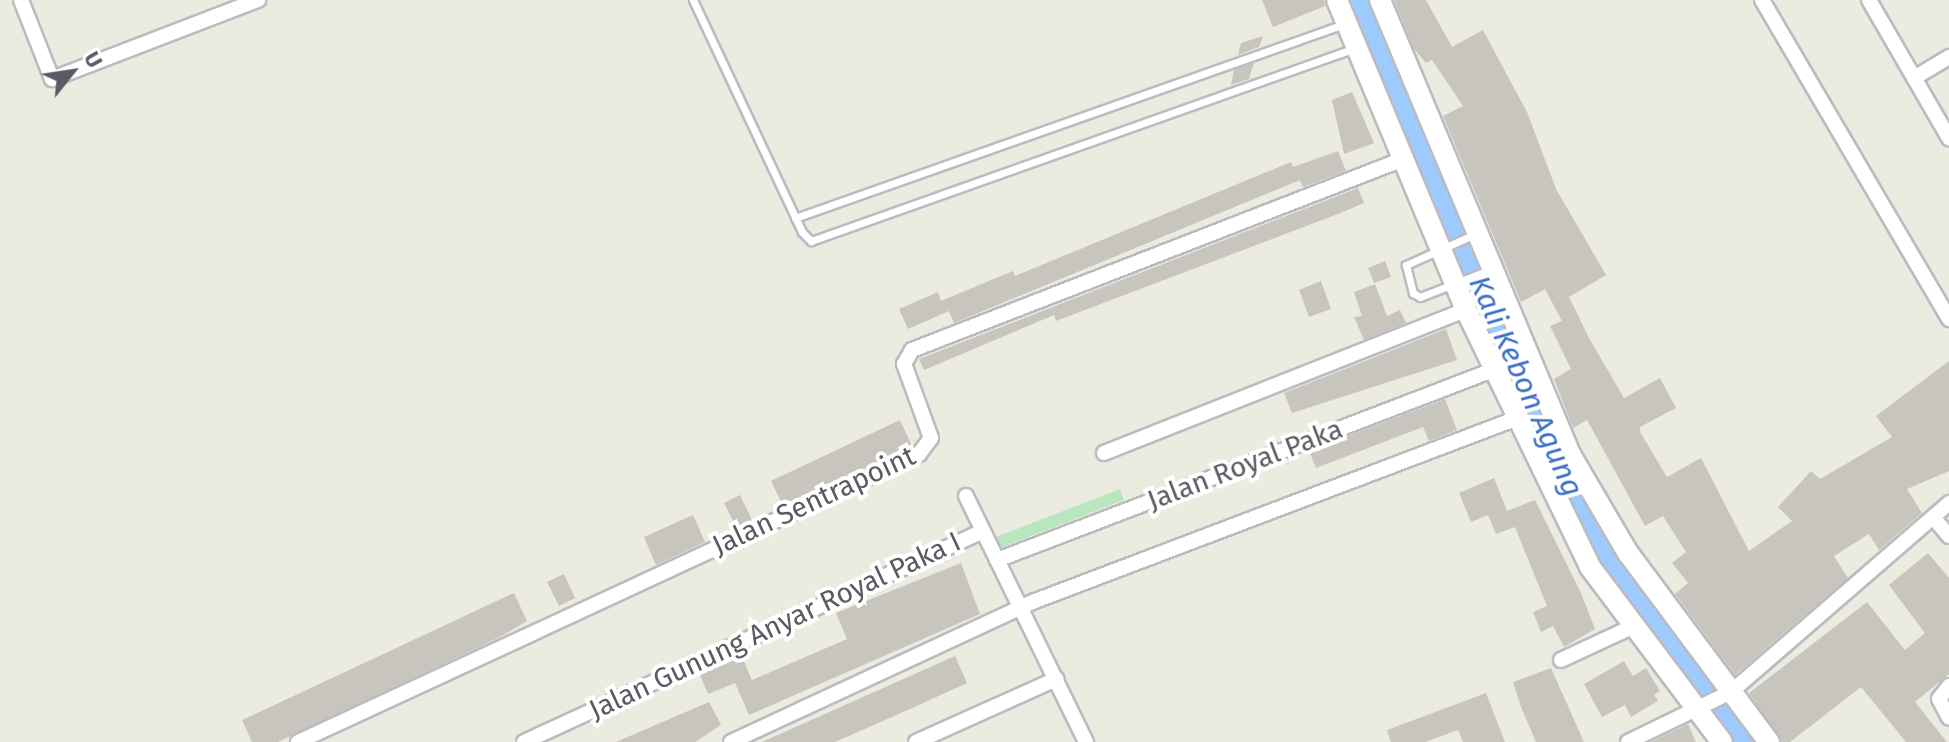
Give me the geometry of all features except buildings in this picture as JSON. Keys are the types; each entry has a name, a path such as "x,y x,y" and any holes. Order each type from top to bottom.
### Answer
{"street":[{"path":"21,0 52,79 258,0"},
{"path":"1337,0 1461,283 1466,310 1515,419 1590,567 1634,626 1703,708 1722,742"},
{"path":"1380,0 1474,235 1586,482 1628,553 1729,694 1769,742"},
{"path":"1762,0 1949,319"},
{"path":"1869,0 1947,128"},
{"path":"1914,78 1949,57"},
{"name":"Jalan Sentrapoint","path":"298,742 919,454 931,438 904,364 912,350 1406,158"},
{"path":"1104,453 1466,310"},
{"name":"Jalan Royal Paka","path":"997,560 1493,370"},
{"name":"Jalan Royal Paka","path":"731,742 1021,607 1515,419"},
{"path":"966,496 1086,742"},
{"path":"1628,742 1729,694 1949,503"},
{"path":"1933,517 1949,536"},
{"name":"Jalan Gunung Anyar Royal Paka I","path":"524,742 983,531"},
{"path":"1561,660 1634,626"},
{"path":"916,742 1056,679"},
{"path":"1949,686 1939,699 1949,718"}],"lane":[{"path":"693,0 795,218 811,241 827,238 1358,47"},
{"path":"795,218 1348,23"},
{"path":"1474,235 1406,265 1406,275 1418,296 1490,270"}],"green space":[{"path":"1120,489 1124,500 1000,548 996,537"}],"waterway":[{"name":"Kali Kebon Agung","path":"1360,0 1548,447 1601,544 1747,742"}]}
